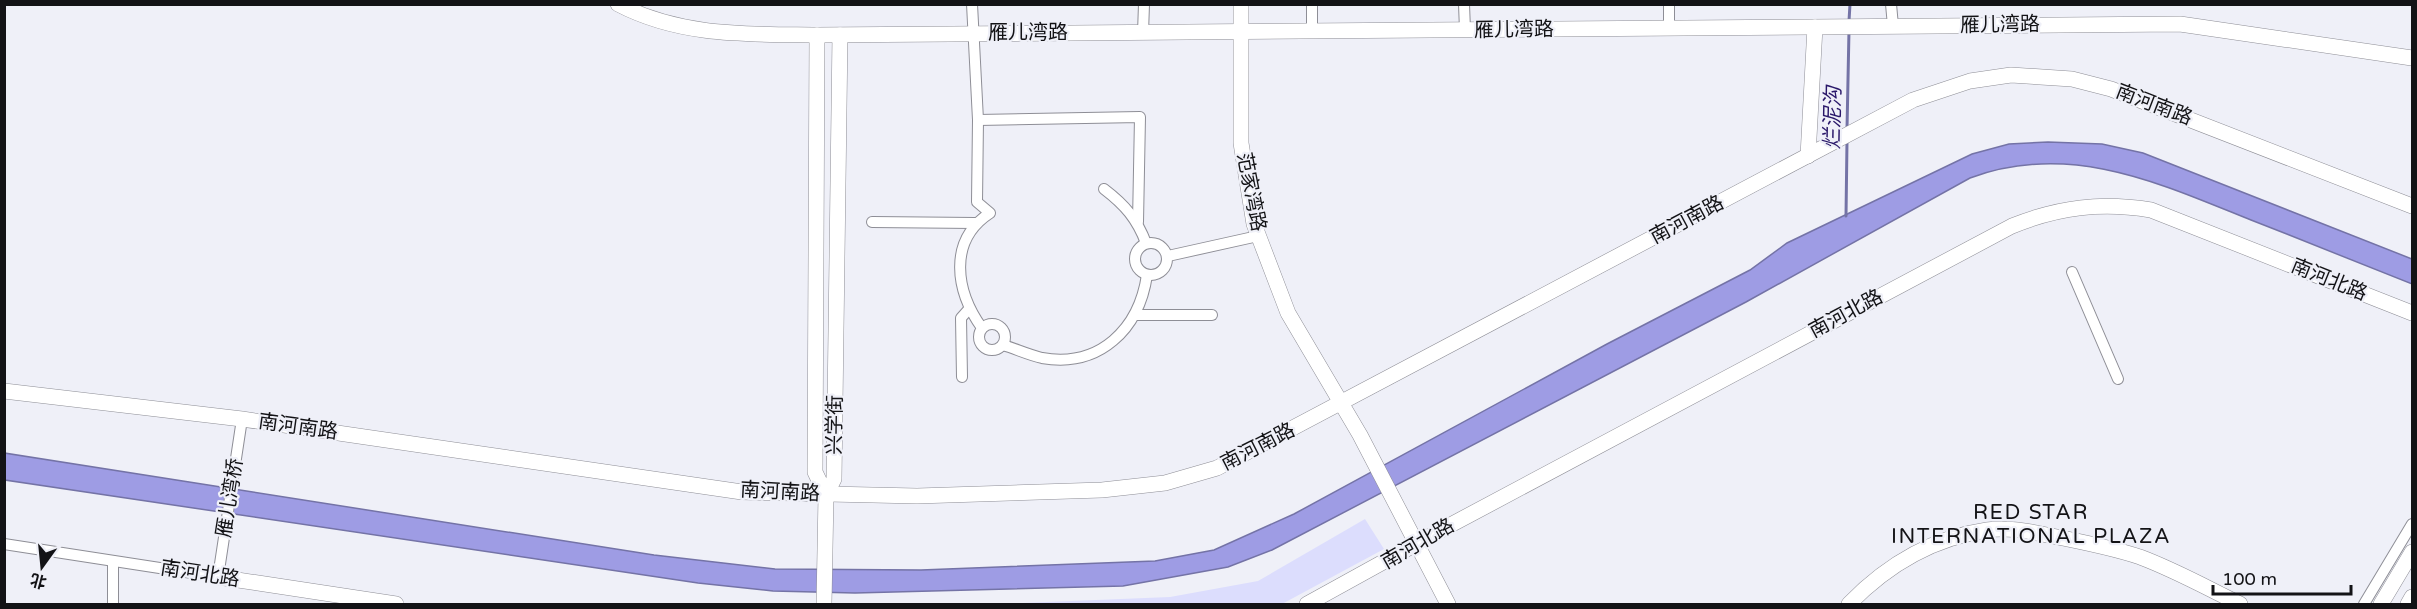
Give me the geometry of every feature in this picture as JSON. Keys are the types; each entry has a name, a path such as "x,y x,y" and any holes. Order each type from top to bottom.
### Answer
{"street":[{"name":"雁儿湾路","path":"618,4 673,27 709,33 817,35 2180,24 2412,58"},
{"path":"972,4 978,120 977,202 990,213 975,223 964,244 960,268 962,291 969,309 982,328 980,340 984,347 992,350 1003,345 1006,338 1001,327 993,324 982,328"},
{"path":"1143,33 1144,4"},
{"name":"范家湾路","path":"1241,4 1241,143 1258,236 1288,312 1360,435 1406,519 1448,604"},
{"path":"1312,4 1312,32"},
{"path":"1464,4 1465,30"},
{"path":"1669,4 1669,28"},
{"path":"1891,4 1893,26"},
{"path":"1811,154 1819,27"},
{"name":"兴学街","path":"817,35 815,472 826,495"},
{"name":"兴学街","path":"826,495 834,479 840,35"},
{"name":"南河南路","path":"4,391 242,419 742,492 917,496 1090,490 1165,483 1217,468 1913,100 1970,81 2011,75 2072,79 2111,88 2412,206"},
{"path":"978,120 1140,117 1138,222"},
{"path":"1104,189 1123,203 1138,222 1146,243"},
{"name":"南河北路","path":"1307,604 2012,226 2066,208 2120,205 2151,210 2412,313"},
{"path":"872,222 975,223"},
{"path":"1168,256 1258,236"},
{"path":"1146,243 1160,245 1168,256 1167,266 1161,273 1147,275 1137,266 1135,257 1146,243"},
{"path":"2072,272 2118,379"},
{"path":"1003,345 1043,358 1086,358 1111,343 1137,315 1144,295 1147,275"},
{"path":"962,377 961,318 969,309"},
{"path":"1137,315 1212,315"},
{"name":"雁儿湾桥","path":"218,577 242,419"},
{"path":"824,604 826,495"},
{"path":"2364,604 2412,524"},
{"path":"1849,604 1872,580 1907,556 1942,541 1989,529 2021,530 2049,535 2138,557 2240,604"},
{"name":"南河北路","path":"4,544 396,604"},
{"path":"2381,604 2412,552"},
{"path":"113,561 113,604"},
{"path":"2408,604 2412,597"}],"shaded area":[{"path":"2048,142 2102,144 2143,153 2412,259 2412,284 2182,193 2114,171 2079,165 2043,164 2007,168 1970,178 1746,302 1272,550 1228,567 1123,586 855,593 773,591 698,583 5,480 4,453 654,555 775,569 921,570 1155,561 1214,550 1294,514 1607,344 1750,270 1787,243 1972,154 2009,144"},
{"path":"1365,519 1384,549 1282,604 997,604 1170,597 1258,581"}],"waterway":[{"name":"烂泥沟","path":"1849,21 1850,4"},
{"name":"烂泥沟","path":"1847,129 1849,30"},
{"name":"烂泥沟","path":"1846,216 1847,141"}],"district":[{"name":"RED STAR INTERNATIONAL PLAZA","path":"2031,524"}]}
